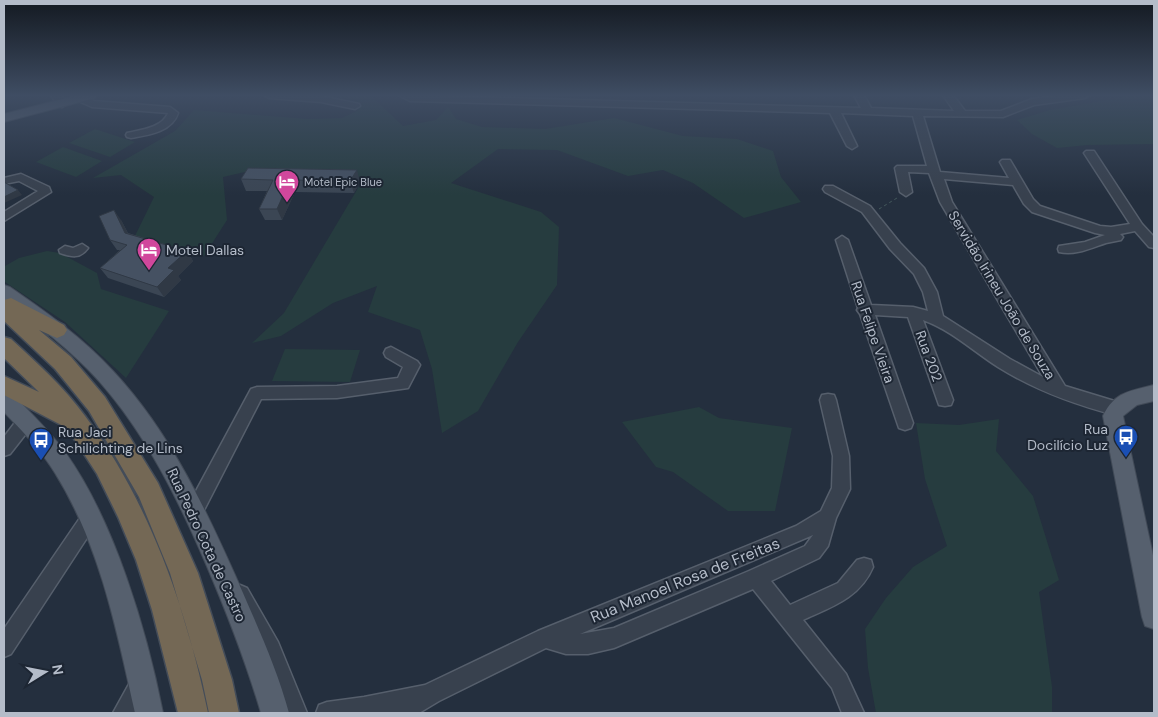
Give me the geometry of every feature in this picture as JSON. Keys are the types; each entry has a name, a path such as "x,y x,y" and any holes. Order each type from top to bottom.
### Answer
{"highway":[{"path":"4,302 57,330"},
{"path":"4,310 62,362 97,404 149,491 184,573 214,671 224,713"},
{"path":"4,345 34,372 75,421 109,470 126,502 144,544 179,649 193,713"},
{"path":"4,385 75,421"}],"main road":[{"name":"Rua Pedro Cota de Castro","path":"4,291 57,330 106,376 142,420 162,450 195,510 242,619 275,713"},
{"path":"1154,393 1124,402 1115,408 1113,416 1154,617"},
{"path":"4,399 26,421 62,466 81,497 105,556 122,609 142,680 149,713"}],"street":[{"path":"131,135 154,128"},
{"path":"843,128 852,146"},
{"name":"Servidão Irineu João de Souza","path":"922,128 946,202 990,272 1060,392"},
{"path":"1090,153 1146,236"},
{"path":"1006,162 1030,203 1045,212 1105,231 1146,236"},
{"path":"906,192 901,168 1016,182"},
{"path":"4,181 21,177 45,192 4,217"},
{"path":"829,189 859,203 871,214 895,246 922,275 930,292 937,319"},
{"path":"1064,249 1087,246 1109,238 1146,236"},
{"name":"Rua Felipe Vieira","path":"842,240 864,310 904,423"},
{"path":"864,310 913,312 937,319 1002,362 1060,392 1115,408"},
{"name":"Rua 202","path":"913,312 945,400"},
{"path":"195,510 257,393 337,392 403,384 406,382 412,365 391,353"},
{"name":"Rua Manoel Rosa de Freitas","path":"400,713 431,693 545,638 802,532 826,517 841,489 841,456 828,400"},
{"path":"4,449 26,421"},
{"path":"545,638 566,644 588,644 614,638 756,578 812,552 821,540 826,517"},
{"path":"4,647 90,518"},
{"path":"212,550 260,627 284,680 296,713"},
{"path":"787,618 845,590 864,568"},
{"path":"701,573 726,590"},
{"path":"756,578 839,681 853,713"},
{"path":"124,713 142,680"},
{"name":"Rua Manoel Rosa de Freitas","path":"334,713 431,693"}],"path":[{"path":"871,214 906,192"}],"green space":[{"path":"177,128 654,128 683,136 737,139 773,151 781,177 801,202 744,218 693,183 663,170 628,176 557,150 498,149 451,183 541,212 559,227 557,285 518,342 478,411 442,433 432,369 420,330 368,312 377,286 333,303 281,336 252,343 284,313 364,178 249,171 223,177 227,220 204,256 134,238 154,197 121,175 93,178"},
{"path":"1026,128 1154,128 1154,144 1087,145 1057,148 1032,134"},
{"path":"95,129 135,142 110,157 69,143"},
{"path":"63,147 102,161 76,177 36,162"},
{"path":"47,251 60,253 97,273 101,289 169,311 126,378 65,322 5,282 5,266 19,258"},
{"path":"285,349 360,350 350,382 272,381"},
{"path":"699,407 719,418 792,428 775,511 728,511 673,472 656,467 622,422"},
{"path":"999,419 996,451 1033,496 1059,580 1039,592 1052,687 1052,713 876,713 868,668 865,629 886,598 913,567 947,546 925,479 916,423 959,425"}],"building":[{"path":"248,168 357,170 350,181 290,180 277,209 259,209 273,180 241,179"},
{"path":"4,182 18,190 4,197"},
{"path":"114,210 125,233 187,251 168,268 174,270 157,287 100,268 127,245 110,240 99,216"}],"place":[{"name":"Motel Epic Blue","path":"287,203"},
{"name":"Motel Dallas","path":"149,271"},
{"name":"Rua Docilício Luz","path":"1126,458"},
{"name":"Rua Jaci Schilichting de Lins","path":"41,461"}]}
